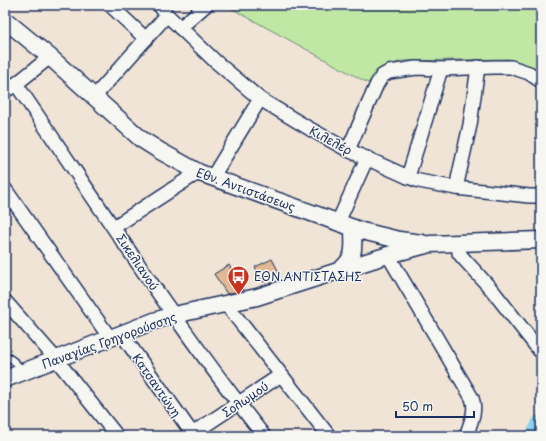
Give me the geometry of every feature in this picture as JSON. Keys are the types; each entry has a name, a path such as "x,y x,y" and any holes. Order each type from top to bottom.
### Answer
{"street":[{"path":"110,5 146,39"},
{"path":"180,28 206,5"},
{"path":"95,96 146,39 163,10"},
{"name":"Κιλελέρ","path":"163,10 215,61 260,99 310,130 348,150 419,181 456,188 541,196"},
{"name":"Εθν. Αντιστάσεως","path":"5,20 95,96 141,139 160,152 206,176 358,229 399,240 430,244"},
{"path":"5,91 50,57"},
{"path":"456,188 470,125 478,67"},
{"path":"348,150 376,84 382,76 389,72 416,68 441,69 511,67 529,73 541,81"},
{"path":"408,177 441,69"},
{"name":"Σικελιανού","path":"16,84 174,315 264,436"},
{"path":"114,227 191,177 206,176 260,99"},
{"path":"338,222 367,158"},
{"name":"Κατσαντώνη","path":"5,189 192,435"},
{"path":"358,229 381,257 472,398 474,409 466,436"},
{"path":"339,271 348,263 354,252 358,229"},
{"name":"Παναγίας Γρηγορούσσης","path":"5,379 154,321 174,315 257,297 381,257 430,244 541,240"},
{"path":"459,244 459,253 492,290 540,351"},
{"path":"5,301 56,359 117,436"},
{"path":"226,304 329,436"},
{"name":"Σολωμού","path":"192,435 281,375"}],"lane":[{"path":"5,358 7,357 12,359 18,364 23,372"}],"green space":[{"path":"225,5 541,5 541,73 532,67 509,59 402,61 382,68 368,83"}],"building":[{"path":"272,259 280,274 263,282 255,267"},
{"path":"229,265 243,290 227,294 214,274"}],"waterway":[{"path":"535,436 541,424"}],"place":[{"name":"ΕΘΝ.ΑΝΤΙΣΤΑΣΗΣ","path":"239,296"}]}
